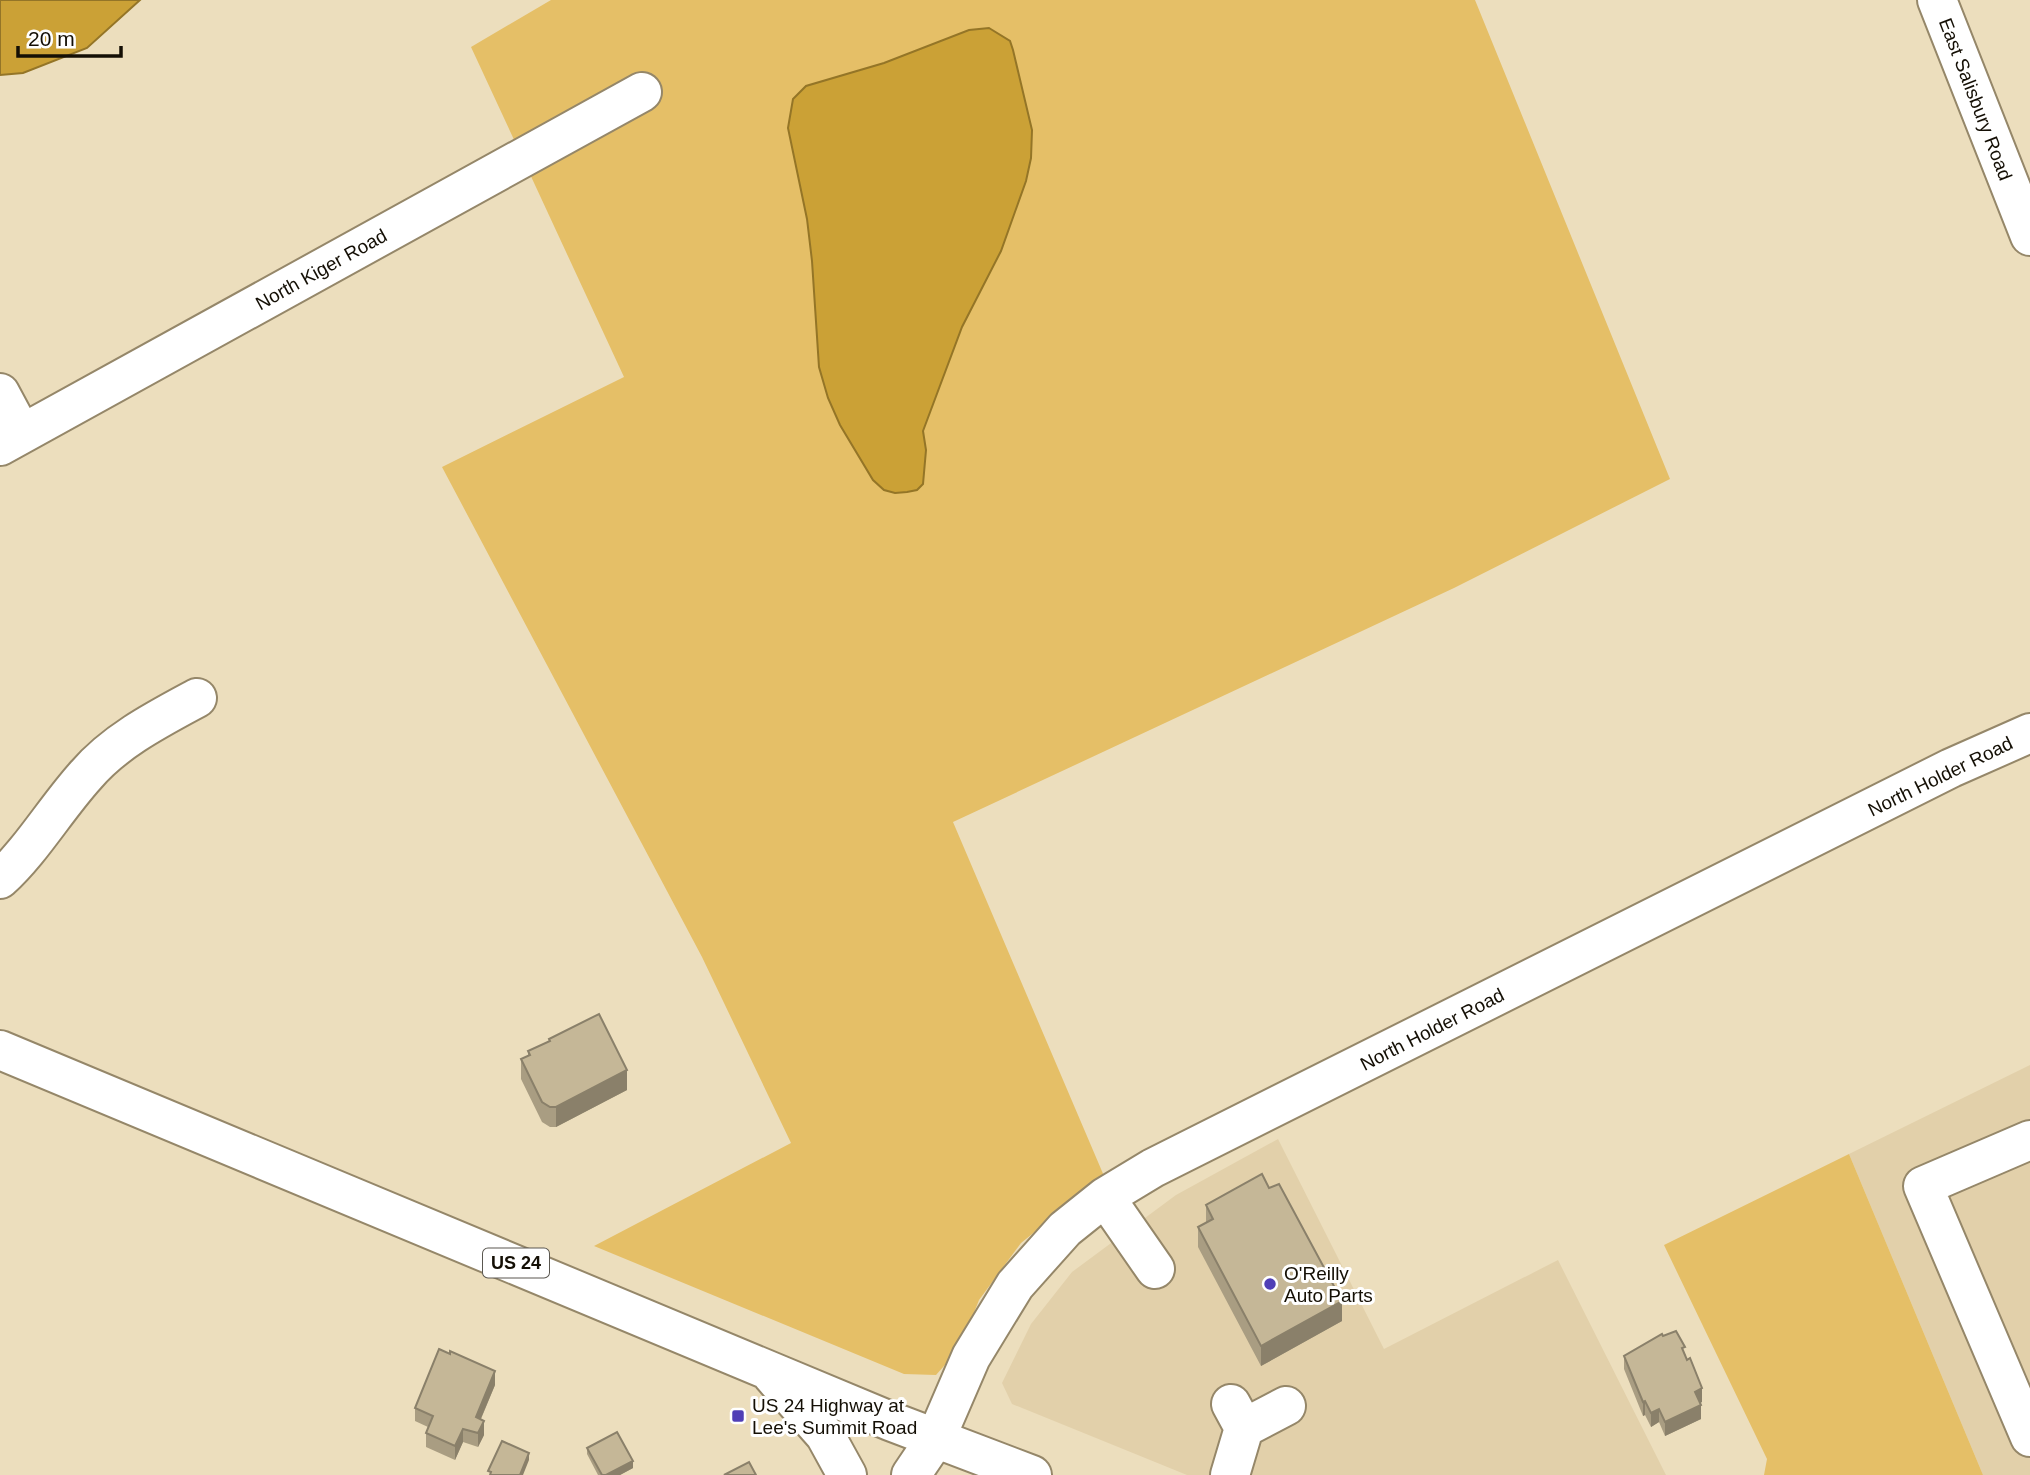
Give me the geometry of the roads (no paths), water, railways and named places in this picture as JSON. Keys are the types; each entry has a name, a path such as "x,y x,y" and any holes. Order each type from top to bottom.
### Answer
{"street":[{"name":"East Salisbury Road","path":"1937,0 2030,236"},
{"name":"North Kiger Road","path":"11,440 642,92"},
{"path":"0,393 11,440"},
{"path":"0,879 17,864 46,822 88,772 122,743 160,717 197,698"},
{"name":"North Holder Road","path":"911,1475 935,1457 971,1357 1015,1285 1065,1229 1105,1197 1166,1162 1939,775 2030,733"},
{"name":"US 24","path":"0,1050 766,1368 935,1457 1032,1475"},
{"path":"2030,1140 1923,1186 2030,1437"},
{"path":"1105,1197 1155,1269"},
{"path":"766,1368 825,1435 847,1475"},
{"path":"1230,1475 1237,1416 1286,1406"}],"place":[{"name":"O'Reilly Auto Parts","path":"1270,1284"},
{"name":"US 24 Highway at Lee's Summit Road","path":"738,1416"}]}
